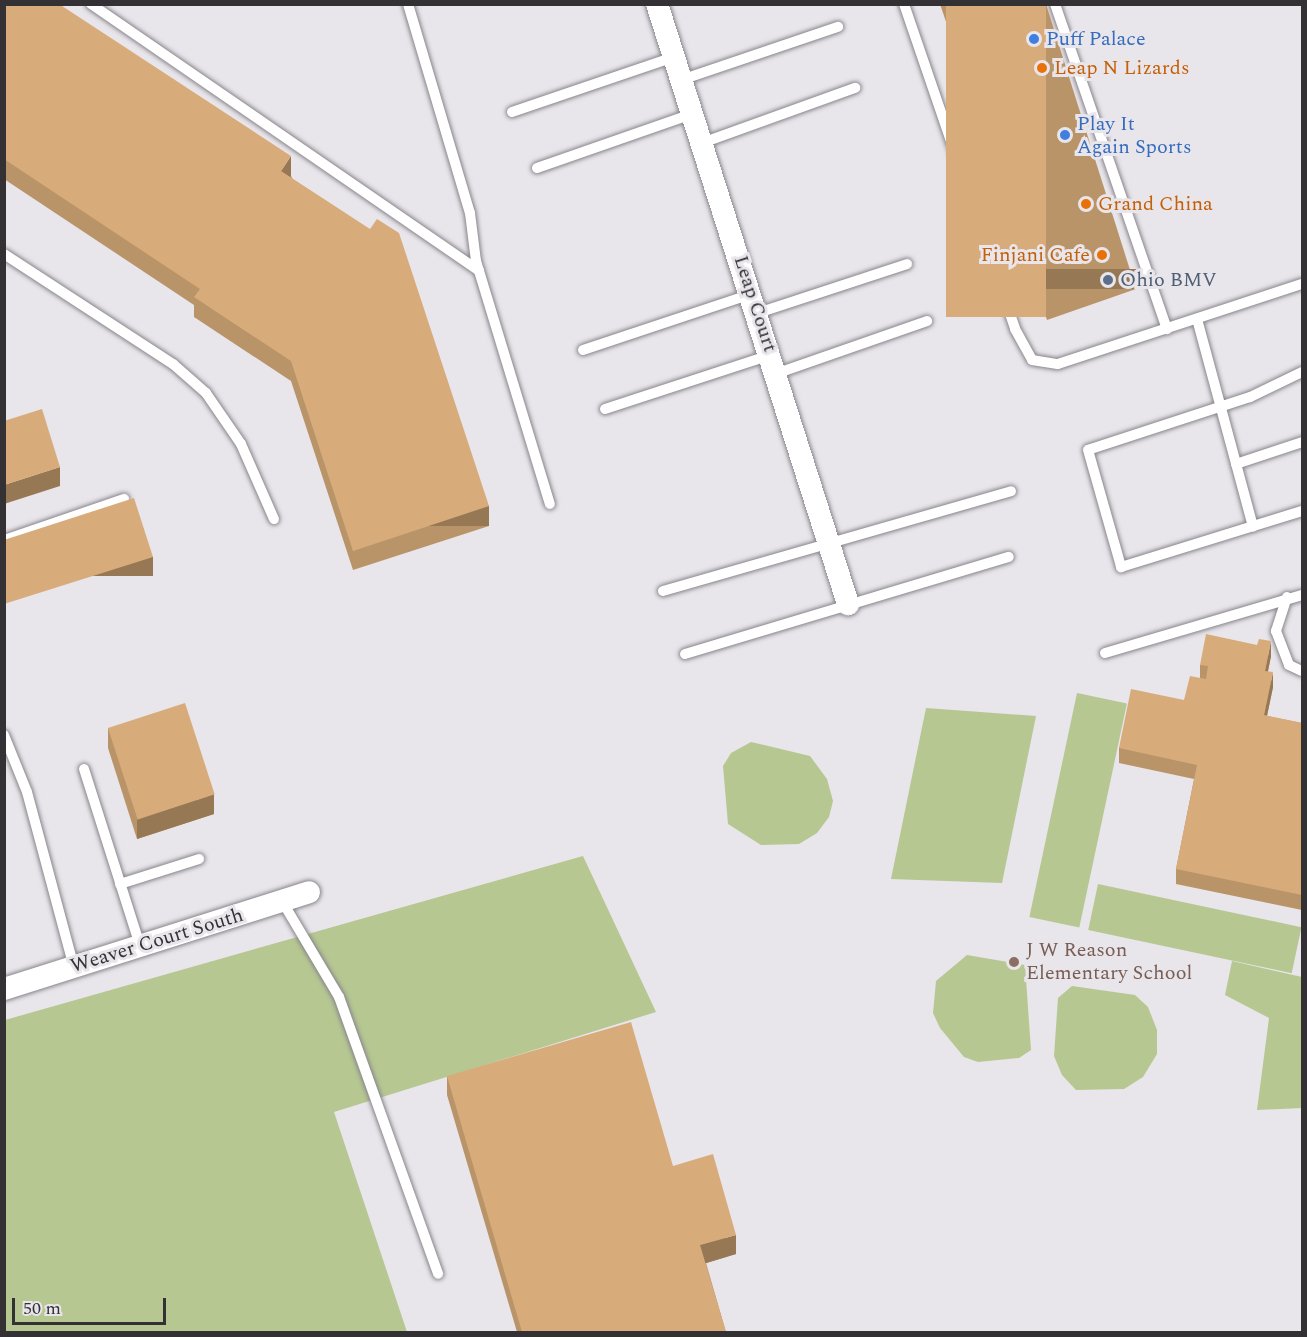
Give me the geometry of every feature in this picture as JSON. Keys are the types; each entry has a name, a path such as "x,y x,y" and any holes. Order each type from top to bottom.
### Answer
{"street":[{"name":"Leap Court","path":"657,4 755,303 848,604"},
{"name":"Weaver Court South","path":"4,988 309,892"}],"lane":[{"path":"91,4 479,271"},
{"path":"408,4 470,213 479,271 550,504"},
{"path":"904,4 1015,329 1032,360 1059,364 1302,284"},
{"path":"1055,4 1167,329"},
{"path":"681,80 838,27"},
{"path":"512,112 674,57"},
{"path":"702,142 855,88"},
{"path":"537,168 692,114"},
{"path":"4,254 173,364 207,393 241,444 274,519"},
{"path":"584,350 907,264"},
{"path":"1197,319 1253,527"},
{"path":"604,409 927,321"},
{"path":"1302,372 1220,407 1088,450 1121,567 1302,511"},
{"path":"1236,464 1302,442"},
{"path":"663,591 1011,491"},
{"path":"4,540 124,498"},
{"path":"685,654 1009,557"},
{"path":"1105,653 1302,594"},
{"path":"1287,597 1276,631 1289,665 1302,671"},
{"path":"4,735 27,792 74,967"},
{"path":"84,769 140,946"},
{"path":"120,884 199,859"},
{"path":"282,901 339,997 438,1274"}],"green space":[{"path":"1077,693 1127,704 1079,928 1029,917"},
{"path":"926,708 1036,716 1002,883 891,879"},
{"path":"751,742 810,756 827,779 833,801 829,817 817,833 799,844 761,845 728,824 723,766 731,753"},
{"path":"583,856 656,1012 334,1112 407,1332 5,1332 5,1020"},
{"path":"1098,884 1301,927 1292,973 1088,930"},
{"path":"967,955 1025,965 1031,1050 1019,1058 978,1062 964,1057 940,1028 933,1013 936,981"},
{"path":"1232,961 1302,977 1302,1108 1257,1110 1269,1018 1225,995"},
{"path":"1072,986 1135,995 1148,1007 1157,1030 1157,1054 1143,1077 1124,1089 1076,1090 1062,1075 1054,1056 1058,998"}],"building":[{"path":"4,4 59,4 291,156 281,171 370,229 377,219 399,233 489,506 353,551 291,361 194,297 200,289 4,159"},
{"path":"946,4 1046,4 1046,317 946,317"},
{"path":"42,409 60,467 4,485 4,421"},
{"path":"134,498 153,557 4,604 4,540"},
{"path":"1206,634 1257,645 1259,639 1271,641 1265,671 1273,672 1264,715 1302,723 1302,895 1176,869 1197,765 1119,748 1131,689 1184,700 1190,676 1206,679 1208,666 1200,665"},
{"path":"185,703 215,794 138,819 108,728"},
{"path":"631,1022 673,1166 713,1154 736,1235 700,1245 726,1332 522,1332 447,1076"}],"place":[{"name":"Puff Palace","path":"1034,39"},
{"name":"Leap N Lizards","path":"1042,68"},
{"name":"Play It Again Sports","path":"1065,135"},
{"name":"Grand China","path":"1086,204"},
{"name":"Finjani Cafe","path":"1102,255"},
{"name":"Ohio BMV","path":"1108,280"},
{"name":"J W Reason Elementary School","path":"1014,962"}]}
